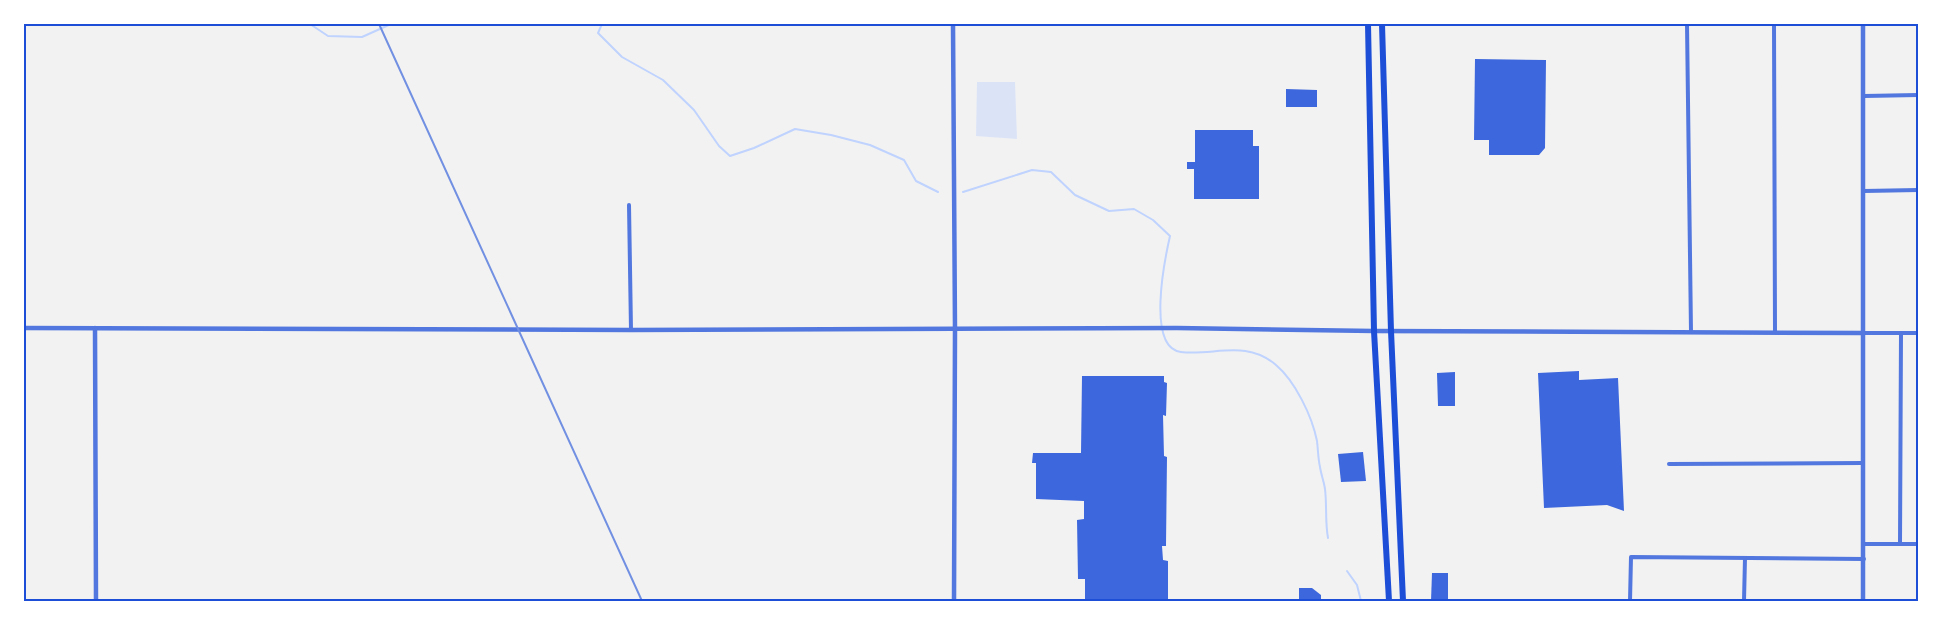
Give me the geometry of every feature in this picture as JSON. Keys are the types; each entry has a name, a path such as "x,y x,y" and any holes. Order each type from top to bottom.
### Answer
{"highway":[{"path":"1368,24 1374,331 1389,601"},
{"path":"1382,24 1391,331 1403,601"}],"street":[{"path":"953,24 954,601"},
{"path":"1687,24 1691,332"},
{"path":"1774,24 1775,332"},
{"path":"1863,24 1863,601"},
{"path":"1864,96 1918,95"},
{"path":"1864,191 1918,190"},
{"path":"629,205 631,330"},
{"path":"24,328 631,330 1177,328 1374,331 1918,333"},
{"path":"95,328 96,601"},
{"path":"1900,544 1901,332"},
{"path":"1669,464 1863,463"},
{"path":"1864,544 1918,544"},
{"path":"1630,601 1631,558 1864,559"},
{"path":"1744,601 1745,558"}],"shaded area":[{"path":"977,82 1015,82 1017,139 976,136"}],"building":[{"path":"1475,59 1546,60 1545,148 1539,155 1489,155 1489,140 1474,140"},
{"path":"1286,89 1317,90 1317,107 1286,107"},
{"path":"1195,130 1253,130 1253,146 1259,146 1259,199 1194,199 1194,169 1187,169 1187,162 1195,162"},
{"path":"1579,371 1579,380 1618,378 1624,511 1607,505 1544,508 1538,373"},
{"path":"1455,372 1455,406 1438,406 1437,373"},
{"path":"1082,376 1164,376 1164,382 1167,383 1166,416 1163,415 1164,456 1167,457 1166,546 1162,546 1163,560 1168,561 1168,601 1085,601 1085,579 1078,579 1077,520 1084,519 1084,501 1036,499 1036,463 1032,463 1033,453 1081,453"},
{"path":"1363,452 1366,481 1341,482 1338,454"},
{"path":"1432,573 1448,573 1448,601 1431,601"},
{"path":"1299,588 1312,588 1321,595 1321,601 1299,601"}],"waterway":[{"path":"310,24 328,36 362,37 391,24"},
{"path":"602,24 598,33 622,57 663,80 694,110 719,146 730,156 754,148 795,129 831,135 870,145 904,160 916,181 938,192"},
{"path":"963,192 1032,170 1051,172 1075,195 1109,211 1134,209 1153,220 1170,236 1160,301 1164,335 1170,347 1181,352 1193,353 1230,350 1253,353 1265,357 1276,365 1290,380 1307,410 1315,431 1319,464 1325,489 1328,538"},
{"path":"1347,571 1357,585 1361,601"}],"railway":[{"path":"379,24 642,601"}]}
